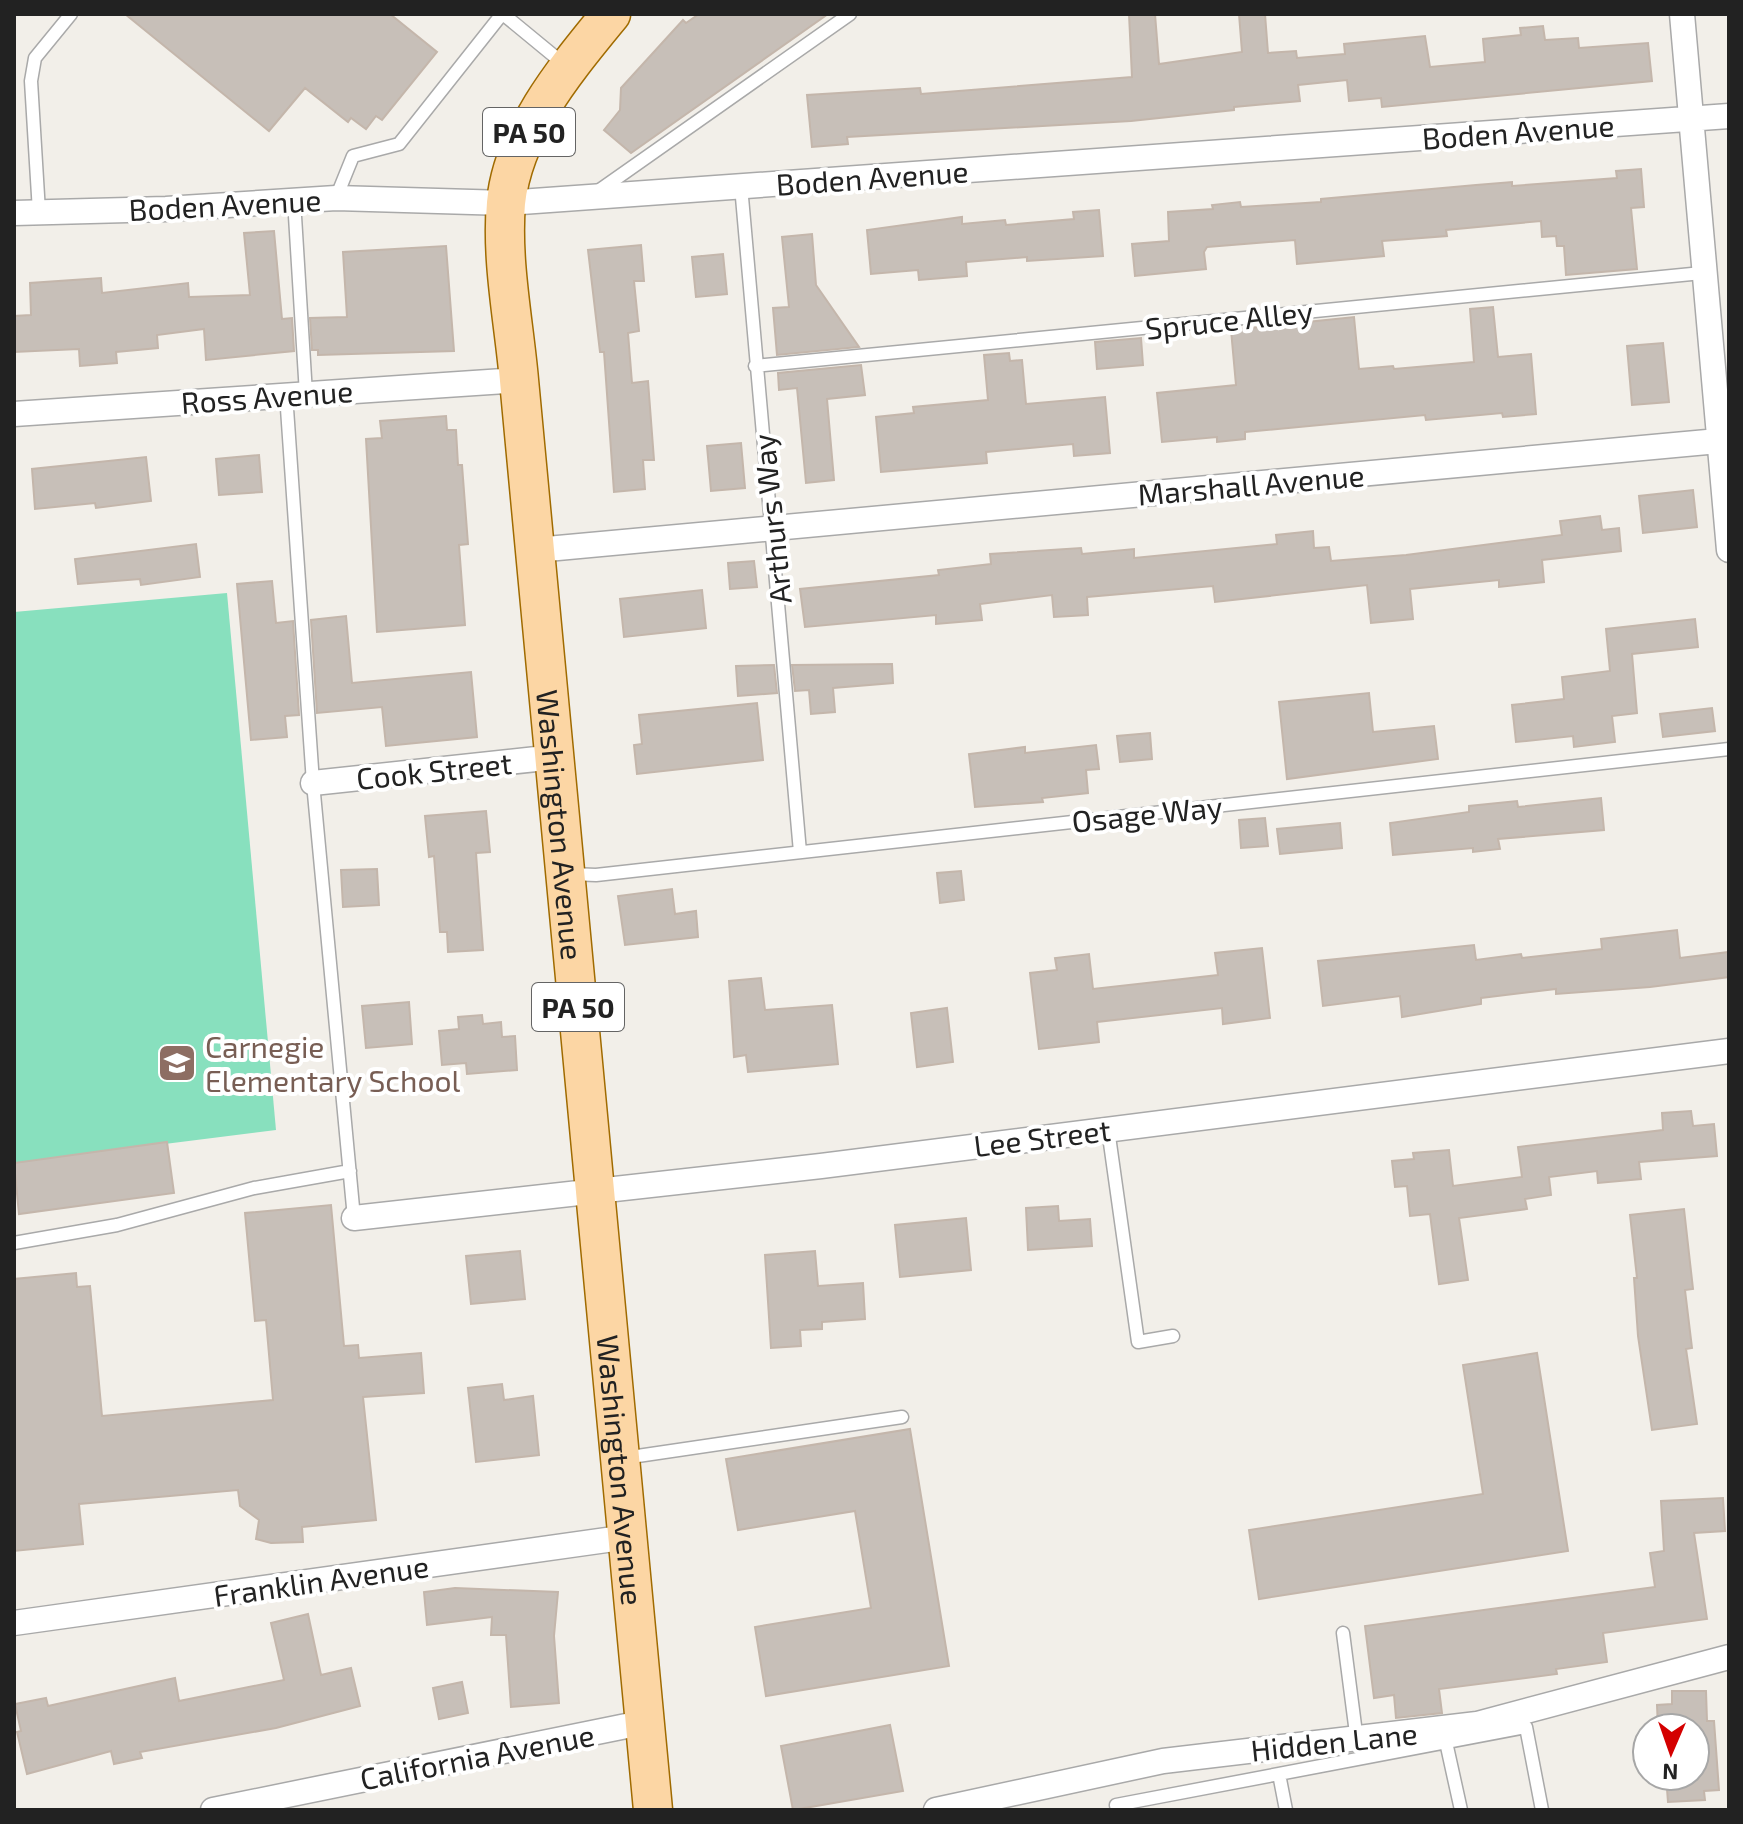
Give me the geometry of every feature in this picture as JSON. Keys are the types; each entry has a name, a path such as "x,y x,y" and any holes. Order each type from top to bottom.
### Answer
{"main road":[{"name":"Washington Avenue","path":"611,14 567,67 517,155 506,203 519,380 653,1810"}],"street":[{"path":"1682,14 1702,273 1724,440 1729,550"},
{"name":"Boden Avenue","path":"14,213 336,198 506,203 1729,116"},
{"name":"Ross Avenue","path":"14,414 519,380"},
{"name":"Marshall Avenue","path":"536,550 1724,440"},
{"name":"Cook Street","path":"313,783 555,757"},
{"name":"Lee Street","path":"354,1218 1108,1129 1729,1051"},
{"name":"Franklin Avenue","path":"14,1623 628,1537"},
{"name":"Hidden Lane","path":"936,1810 1163,1761 1313,1742 1357,1741 1477,1724 1729,1657"},
{"name":"California Avenue","path":"213,1810 646,1722"}],"lane":[{"path":"39,212 31,81 35,58 71,14"},
{"path":"336,198 353,156 399,144 503,14 567,67"},
{"path":"590,197 850,14"},
{"name":"Arthurs Way","path":"741,186 755,366 774,528 800,852"},
{"path":"294,200 296,394 313,783 354,1218"},
{"name":"Spruce Alley","path":"755,366 1702,273"},
{"name":"Osage Way","path":"566,874 596,875 1729,749"},
{"path":"1108,1129 1138,1342 1173,1336"},
{"path":"14,1243 117,1225 254,1188 350,1171"},
{"path":"621,1458 902,1417"},
{"path":"1343,1633 1357,1741"},
{"path":"1117,1810 1116,1805 1526,1727 1542,1810"},
{"path":"1446,1742 1461,1810"},
{"path":"1279,1774 1286,1810"}],"green space":[{"path":"227,593 276,1130 14,1163 14,612"}],"building":[{"path":"125,14 390,14 437,52 382,120 376,116 366,129 351,118 348,122 305,88 269,131"},
{"path":"699,14 828,14 631,153 604,130 620,110 621,88 683,20 686,23"},
{"path":"1129,14 1155,14 1159,64 1242,52 1239,14 1265,14 1268,53 1296,51 1297,58 1345,54 1344,44 1425,36 1430,67 1485,62 1483,39 1521,35 1520,28 1543,26 1545,40 1578,38 1579,48 1648,43 1652,81 1382,107 1381,98 1349,101 1347,80 1298,85 1300,101 1234,107 1234,110 1131,121 847,137 848,144 812,147 807,95 920,88 921,94 1132,77"},
{"path":"1641,169 1644,207 1631,208 1637,269 1566,275 1564,246 1557,246 1556,236 1542,237 1541,221 1446,230 1447,236 1382,241 1384,256 1297,264 1295,240 1207,247 1204,252 1206,269 1135,276 1132,244 1169,241 1168,212 1213,209 1212,205 1240,202 1241,207 1321,202 1321,199 1512,182 1512,186 1617,178 1616,171"},
{"path":"1099,210 1103,256 966,262 967,276 919,280 918,270 871,274 867,230 962,217 962,224 1005,220 1006,225 1074,219 1073,212"},
{"path":"274,231 282,319 292,318 294,351 206,360 204,329 157,335 158,348 116,352 117,363 80,366 79,349 14,352 14,316 31,315 30,283 101,278 102,293 188,283 189,297 250,295 244,233"},
{"path":"812,234 816,285 859,347 777,355 773,308 789,307 782,237"},
{"path":"641,245 644,281 634,281 639,331 628,333 632,383 648,381 654,460 643,460 645,489 614,492 604,352 600,352 588,250"},
{"path":"446,246 454,351 318,355 318,350 312,350 310,318 347,317 343,252"},
{"path":"723,254 727,294 696,297 692,257"},
{"path":"1493,307 1498,357 1531,354 1536,414 1503,417 1502,413 1426,420 1425,415 1245,432 1245,439 1217,442 1217,437 1162,442 1157,393 1236,385 1231,330 1354,317 1359,369 1474,362 1470,309"},
{"path":"1141,338 1143,365 1097,369 1095,342"},
{"path":"1663,343 1669,402 1632,405 1627,346"},
{"path":"1009,353 1010,361 1022,360 1026,404 1105,397 1110,453 1074,456 1073,444 986,452 987,463 881,472 876,417 914,413 913,407 988,400 984,355"},
{"path":"861,365 865,395 827,399 834,480 806,483 797,388 779,390 778,373"},
{"path":"446,416 447,430 456,430 458,465 462,465 468,544 459,545 465,625 377,632 366,439 382,438 380,421"},
{"path":"741,443 745,488 711,491 707,446"},
{"path":"259,455 262,492 219,495 216,459"},
{"path":"146,457 151,501 96,508 95,503 35,509 32,469"},
{"path":"1693,490 1697,527 1643,533 1639,496"},
{"path":"1600,516 1602,530 1619,528 1621,551 1542,560 1544,582 1499,587 1499,580 1410,589 1413,619 1371,623 1367,585 1215,602 1213,586 1087,597 1088,615 1054,617 1052,595 980,604 982,620 936,624 936,615 805,627 800,589 939,575 938,570 991,564 990,554 1081,548 1082,554 1134,549 1134,558 1277,544 1276,535 1313,531 1314,548 1329,547 1331,561 1406,555 1562,535 1560,521"},
{"path":"196,544 200,577 141,585 140,579 78,584 75,559"},
{"path":"754,561 757,587 730,589 728,563"},
{"path":"272,581 276,623 293,621 299,715 285,716 287,737 251,740 237,584"},
{"path":"702,590 706,628 624,637 620,599"},
{"path":"346,616 352,683 471,672 477,737 386,746 382,707 317,713 311,620"},
{"path":"1695,619 1698,647 1632,654 1637,713 1612,716 1615,742 1574,747 1573,736 1516,742 1512,705 1564,699 1562,677 1610,671 1606,629"},
{"path":"892,664 893,683 833,688 835,712 811,714 809,690 795,691 792,665"},
{"path":"774,665 777,693 738,696 736,666"},
{"path":"1369,693 1373,732 1434,726 1438,759 1287,779 1279,702"},
{"path":"757,703 763,760 637,774 634,745 642,744 639,715"},
{"path":"1712,708 1715,731 1663,737 1660,714"},
{"path":"1150,733 1152,759 1120,762 1117,736"},
{"path":"1096,745 1099,769 1086,770 1088,793 1042,798 1043,802 975,807 969,754 1025,747 1025,753"},
{"path":"1601,798 1604,830 1498,839 1500,849 1473,852 1473,848 1393,855 1390,823 1469,812 1469,806 1517,801 1518,807"},
{"path":"486,811 490,852 476,853 483,950 448,952 447,932 440,932 434,856 429,857 425,816"},
{"path":"1265,818 1268,846 1241,848 1239,820"},
{"path":"1340,823 1342,848 1280,854 1277,829"},
{"path":"377,869 379,905 343,907 341,870"},
{"path":"961,871 964,900 940,903 937,873"},
{"path":"672,889 675,914 696,911 698,937 625,945 618,896"},
{"path":"1677,930 1680,958 1729,952 1729,977 1650,987 1556,994 1556,989 1481,998 1481,1004 1402,1017 1400,996 1323,1006 1318,961 1474,945 1476,960 1521,954 1522,958 1602,949 1601,939"},
{"path":"1262,948 1270,1018 1223,1024 1222,1008 1097,1022 1099,1042 1039,1049 1030,973 1057,970 1055,958 1089,954 1093,989 1218,975 1215,953"},
{"path":"761,978 765,1010 832,1005 838,1064 748,1072 746,1055 734,1057 729,981"},
{"path":"409,1002 412,1044 366,1048 362,1006"},
{"path":"947,1008 953,1062 917,1067 911,1013"},
{"path":"482,1015 483,1024 501,1022 502,1037 515,1036 517,1070 467,1074 466,1063 442,1065 439,1031 459,1029 458,1017"},
{"path":"1691,1111 1693,1126 1714,1124 1717,1156 1639,1162 1641,1179 1598,1183 1597,1171 1549,1177 1551,1195 1525,1199 1527,1209 1459,1218 1468,1280 1439,1284 1430,1214 1410,1216 1407,1186 1395,1187 1392,1161 1414,1159 1413,1153 1449,1150 1453,1186 1522,1177 1518,1147 1663,1130 1662,1113"},
{"path":"167,1142 174,1193 19,1214 14,1163"},
{"path":"331,1205 344,1346 358,1345 359,1358 421,1353 424,1393 363,1397 376,1520 302,1527 303,1542 271,1543 256,1539 259,1520 240,1506 238,1490 79,1504 83,1544 14,1551 14,1279 76,1273 77,1287 90,1286 102,1416 273,1400 266,1320 255,1321 245,1213"},
{"path":"1058,1206 1059,1221 1090,1219 1092,1246 1028,1250 1026,1208"},
{"path":"1684,1209 1693,1289 1685,1290 1692,1348 1686,1349 1697,1424 1652,1430 1638,1336 1634,1278 1637,1278 1630,1215"},
{"path":"966,1218 971,1270 900,1277 895,1225"},
{"path":"520,1251 525,1299 471,1304 466,1256"},
{"path":"815,1251 818,1286 863,1283 865,1319 822,1322 822,1329 800,1330 801,1346 771,1348 765,1255"},
{"path":"1537,1353 1568,1551 1259,1599 1249,1530 1483,1494 1463,1365"},
{"path":"502,1384 504,1400 533,1396 539,1455 476,1462 468,1388"},
{"path":"910,1429 949,1666 766,1696 755,1627 871,1608 855,1511 738,1530 726,1459"},
{"path":"1723,1498 1725,1531 1694,1533 1707,1619 1603,1633 1607,1662 1556,1669 1557,1674 1439,1689 1442,1713 1396,1718 1394,1695 1374,1698 1365,1626 1655,1587 1650,1553 1664,1551 1661,1501"},
{"path":"455,1588 558,1592 554,1636 559,1703 511,1707 506,1635 491,1635 492,1617 427,1625 424,1592"},
{"path":"308,1614 321,1675 351,1668 360,1706 276,1728 140,1752 142,1758 114,1764 111,1751 27,1774 17,1732 21,1731 15,1704 46,1698 48,1706 175,1678 179,1701 284,1680 271,1623"},
{"path":"462,1682 468,1713 439,1719 433,1688"},
{"path":"1672,1691 1706,1691 1707,1712 1657,1712 1657,1705 1672,1704"},
{"path":"1711,1721 1714,1721 1719,1790 1711,1791"},
{"path":"890,1725 903,1791 793,1810 781,1746"},
{"path":"1667,1792 1704,1792 1705,1800 1668,1802"}],"place":[{"name":"Carnegie Elementary School","path":"177,1063"}]}
